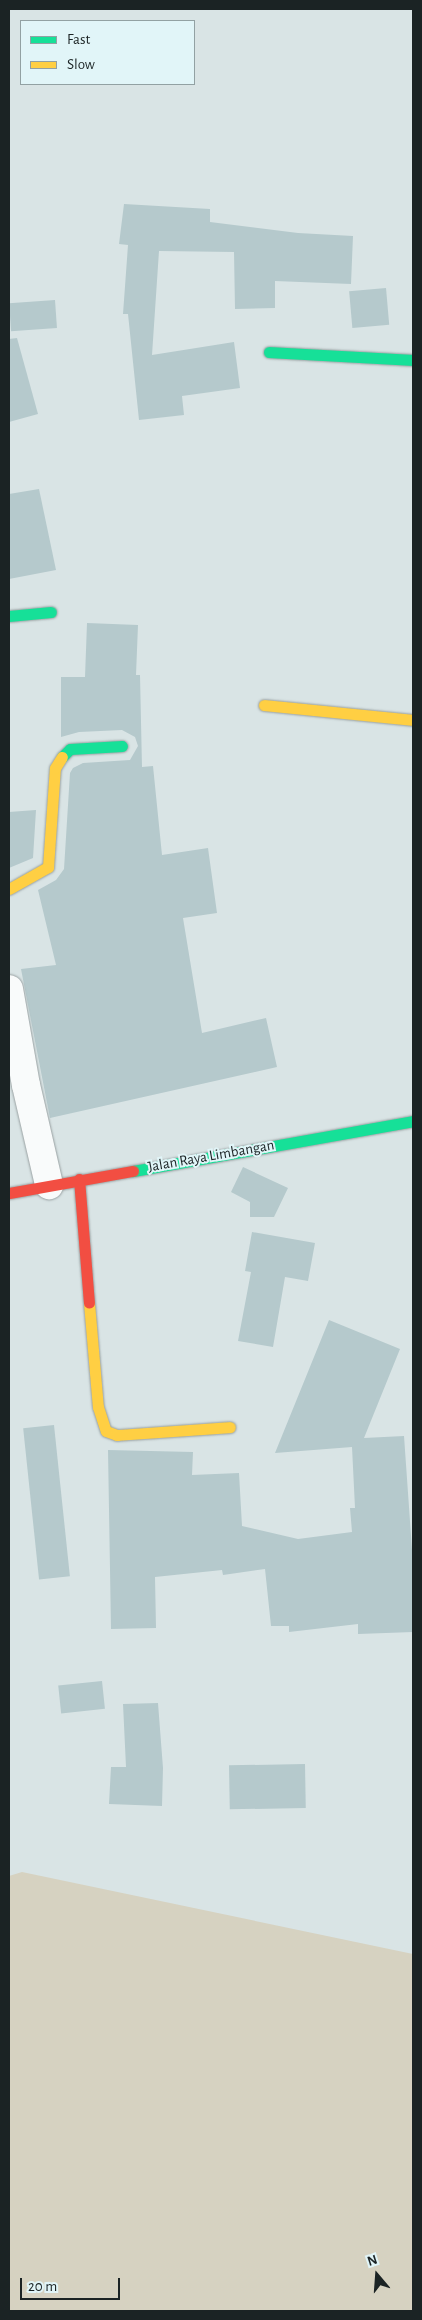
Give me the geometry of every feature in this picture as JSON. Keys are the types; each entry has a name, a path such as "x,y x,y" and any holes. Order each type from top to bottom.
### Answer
{"main road":[{"path":"269,352 413,360"},
{"path":"9,616 51,612"},
{"path":"264,705 413,720"},
{"path":"9,889 48,867 54,768 60,758 70,749 122,746"},
{"name":"Jalan Raya Limbangan","path":"9,1194 79,1179 413,1121"},
{"path":"79,1179 98,1407 106,1431 117,1435 230,1427"}],"street":[{"path":"9,989 26,1085 49,1185"}],"shaded area":[{"path":"22,1872 413,1954 413,2311 9,2311 9,1876"}],"building":[{"path":"124,204 210,209 210,222 298,233 353,236 351,284 275,281 275,308 235,309 234,252 159,251 152,355 234,342 240,388 182,396 184,415 139,420 128,314 123,314 128,245 119,244"},
{"path":"386,288 389,325 352,328 349,291"},
{"path":"55,300 57,328 11,331 9,303"},
{"path":"17,338 38,414 9,422 9,339"},
{"path":"39,489 56,570 9,579 9,494"},
{"path":"87,623 138,625 136,675 140,675 142,767 153,766 162,855 208,848 217,913 183,918 202,1033 266,1018 277,1067 50,1118 21,969 56,965 38,890 56,880 64,869 70,773 73,768 83,763 130,760 138,746 135,737 122,730 79,732 61,737 61,677 85,677"},
{"path":"36,810 33,858 9,868 9,812"},
{"path":"243,1167 288,1188 274,1217 250,1217 250,1202 231,1192"},
{"path":"252,1232 315,1243 308,1281 285,1277 273,1347 238,1341 251,1272 245,1271"},
{"path":"329,1320 400,1349 364,1438 404,1436 413,1564 413,1632 358,1634 358,1624 289,1632 289,1626 271,1626 265,1569 223,1575 222,1570 155,1577 156,1628 111,1629 108,1450 193,1452 192,1475 239,1473 242,1526 298,1539 352,1532 350,1508 355,1508 352,1447 275,1453"},
{"path":"54,1425 70,1576 39,1579 23,1428"},
{"path":"102,1681 105,1709 61,1713 58,1686"},
{"path":"158,1703 163,1768 162,1806 109,1804 111,1767 126,1767 123,1704"},
{"path":"305,1764 306,1808 230,1809 229,1765"}],"traffic: fast":[{"path":"269,352 413,360"},
{"path":"9,616 51,612"},
{"path":"62,757 70,749 122,746"},
{"path":"133,1171 413,1121"}],"traffic: slow":[{"path":"264,705 413,720"},
{"path":"9,889 48,867 55,768 62,757"},
{"path":"89,1303 98,1407 106,1431 117,1435 230,1427"}],"traffic: jam":[{"path":"9,1193 133,1171"},
{"path":"79,1179 89,1303"}]}
